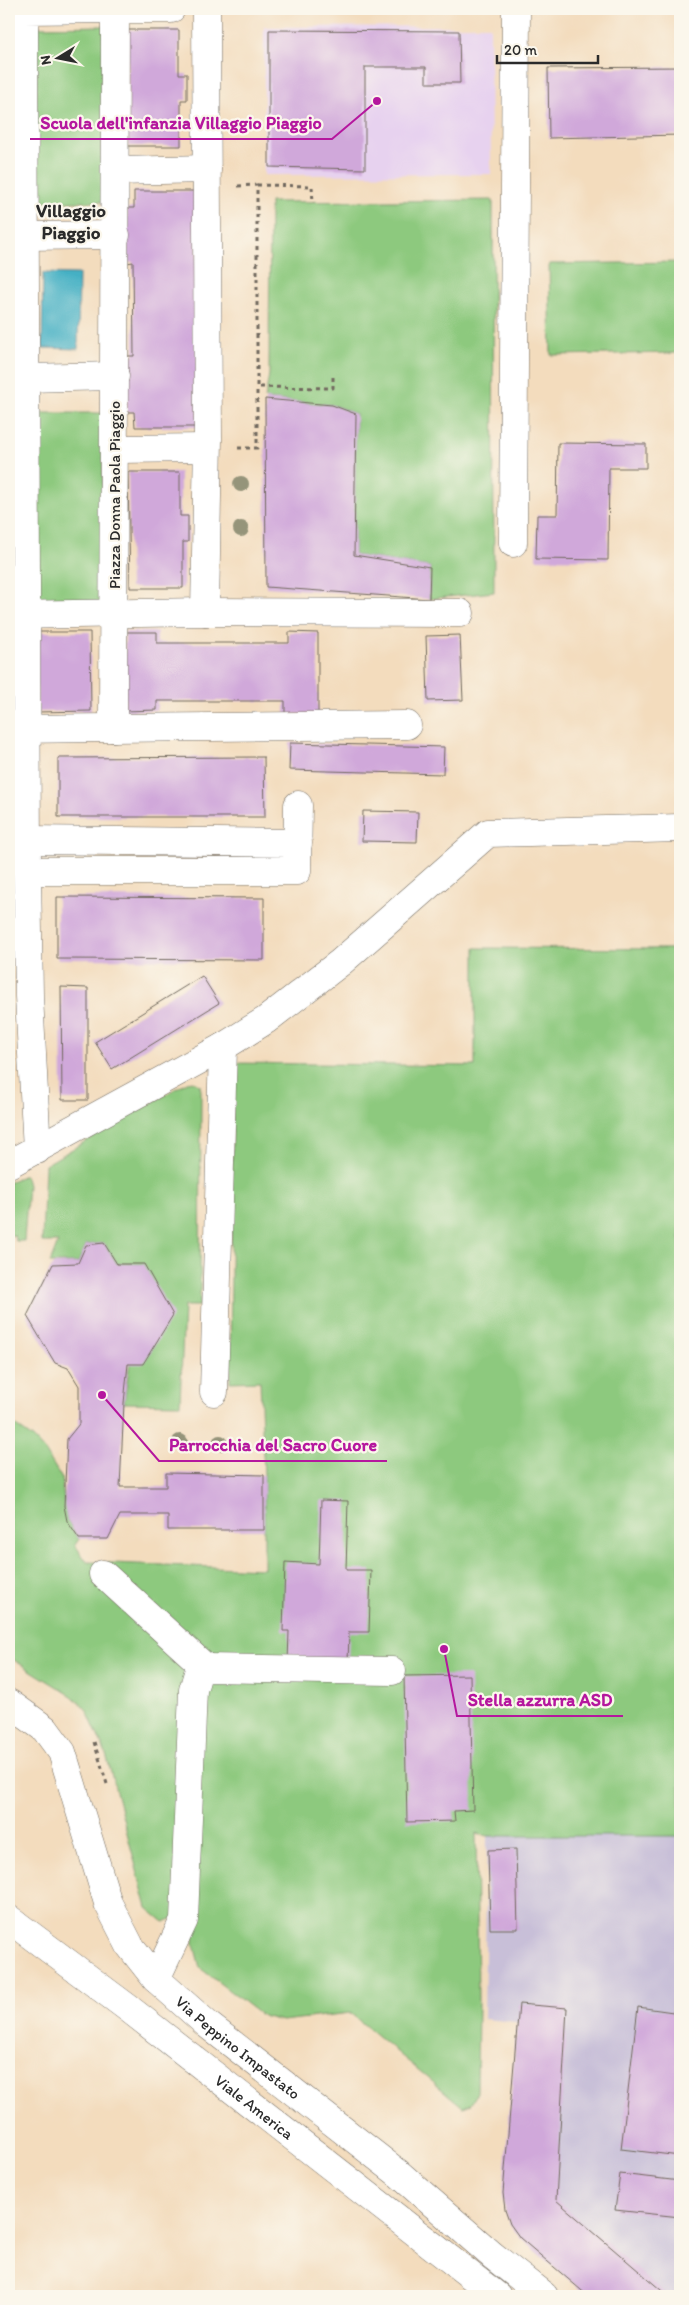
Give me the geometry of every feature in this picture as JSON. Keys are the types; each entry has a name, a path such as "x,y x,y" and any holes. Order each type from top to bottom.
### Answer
{"street":[{"name":"Piazza Donna Paola Piaggio","path":"113,728 116,235 115,9"},
{"path":"37,1150 19,997 27,870 27,840 17,729 17,446 25,378 17,309 24,236 17,178 24,10 172,9"},
{"path":"205,612 207,448 206,9"},
{"path":"513,543 516,9"},
{"path":"116,171 207,178"},
{"path":"24,236 116,235"},
{"path":"25,378 115,376"},
{"path":"115,449 207,448"},
{"path":"17,615 205,612 460,613"},
{"path":"17,729 407,725"},
{"path":"27,870 298,871 298,805"},
{"path":"9,1164 223,1048 266,1020 341,962 488,833 680,828"},
{"path":"27,840 298,843"},
{"path":"214,1392 223,1048"},
{"path":"104,1574 206,1668"},
{"path":"156,1979 184,1920 193,1690 198,1674 206,1668 392,1671"},
{"name":"Via Peppino Impastato","path":"9,1703 54,1739 62,1752 108,1903 130,1946 156,1979 208,2025 428,2198 492,2255 544,2296"},
{"name":"Via Peppino Impastato","path":"9,1714 35,1722"},
{"name":"Viale America","path":"9,1919 128,2008 497,2296"}],"path":[{"path":"207,178 257,185 312,186 312,203"},
{"path":"207,448 257,448 257,185"},
{"path":"256,387 333,388 333,375"}],"shaded area":[{"path":"490,26 491,174 264,175 264,27"},
{"path":"487,1836 680,1836 680,2296 588,2296 520,2238 510,2224 505,2210 503,2193 517,2022 484,2019"}],"green space":[{"path":"104,26 105,202 35,202 35,27"},
{"path":"493,200 494,592 429,599 430,567 354,555 356,414 332,405 265,399 269,374 270,202"},
{"path":"680,262 680,353 551,355 549,264"},
{"path":"37,413 103,413 103,603 38,604"},
{"path":"475,948 680,949 680,1836 487,1836 476,1833 477,2093 471,2104 463,2107 350,2013 282,2021 262,2016 200,1968 194,1944 195,1898 174,1918 164,1922 147,1908 106,1754 86,1709 72,1696 9,1657 9,1421 34,1439 45,1451 61,1477 67,1521 79,1539 75,1545 87,1562 264,1569 264,1475 260,1381 230,1382 233,1063 475,1066"},
{"path":"193,1081 200,1085 201,1091 200,1306 184,1306 180,1404 124,1403 144,1264 117,1264 104,1243 86,1245 78,1263 50,1263 58,1242 42,1242 45,1165 187,1082"},
{"path":"25,1175 28,1185 24,1241 16,1241 14,1235 9,1236 9,1182"}],"water":[{"path":"43,273 79,274 78,349 42,348"}],"building":[{"path":"128,30 179,30 179,74 187,74 187,100 181,100 181,146 128,146"},
{"path":"269,30 459,31 460,83 426,83 426,67 365,67 365,169 269,167"},
{"path":"680,67 680,135 549,138 548,68"},
{"path":"134,191 197,191 198,427 135,427 134,412 127,412 126,356 134,356 133,262 127,263 127,208 134,208"},
{"path":"265,399 332,405 356,414 354,555 430,567 429,599 266,587"},
{"path":"558,443 646,444 646,468 609,468 608,560 536,559 537,515 557,515"},
{"path":"128,472 180,472 180,516 188,516 188,542 183,542 183,588 130,588"},
{"path":"36,632 90,632 91,711 37,712"},
{"path":"125,632 157,632 157,643 289,643 289,632 318,633 318,714 285,714 285,701 157,701 157,710 124,711"},
{"path":"460,635 463,700 428,701 426,636"},
{"path":"290,743 444,747 443,774 289,770"},
{"path":"264,757 265,817 58,817 58,758"},
{"path":"363,811 418,812 417,842 362,841"},
{"path":"57,897 264,898 264,960 57,959"},
{"path":"202,976 219,1003 112,1069 95,1042"},
{"path":"61,987 88,988 88,1100 62,1100"},
{"path":"104,1243 117,1264 144,1264 173,1315 143,1364 128,1364 120,1487 166,1487 166,1473 264,1475 264,1530 168,1530 168,1515 120,1515 108,1539 79,1539 67,1521 64,1506 67,1439 79,1424 79,1386 68,1368 55,1363 27,1316 53,1264 78,1263 86,1245"},
{"path":"321,1500 348,1501 346,1570 371,1570 369,1632 349,1632 348,1664 288,1662 289,1631 283,1631 285,1562 319,1564"},
{"path":"470,1675 473,1810 454,1811 455,1821 407,1822 404,1676"},
{"path":"516,1849 518,1929 490,1929 488,1850"},
{"path":"519,2004 567,2008 556,2200 668,2296 588,2296 520,2238 510,2224 505,2210 503,2193"},
{"path":"638,2007 680,2013 680,2156 621,2149"},
{"path":"620,2174 680,2181 680,2217 615,2210"}],"place":[{"name":"Scuola dell'infanzia Villaggio Piaggio","path":"377,101"},
{"name":"Parrocchia del Sacro Cuore","path":"102,1395"},
{"name":"Stella azzurra ASD","path":"444,1649"}],"district":[{"name":"Villaggio Piaggio","path":"71,221"}]}
